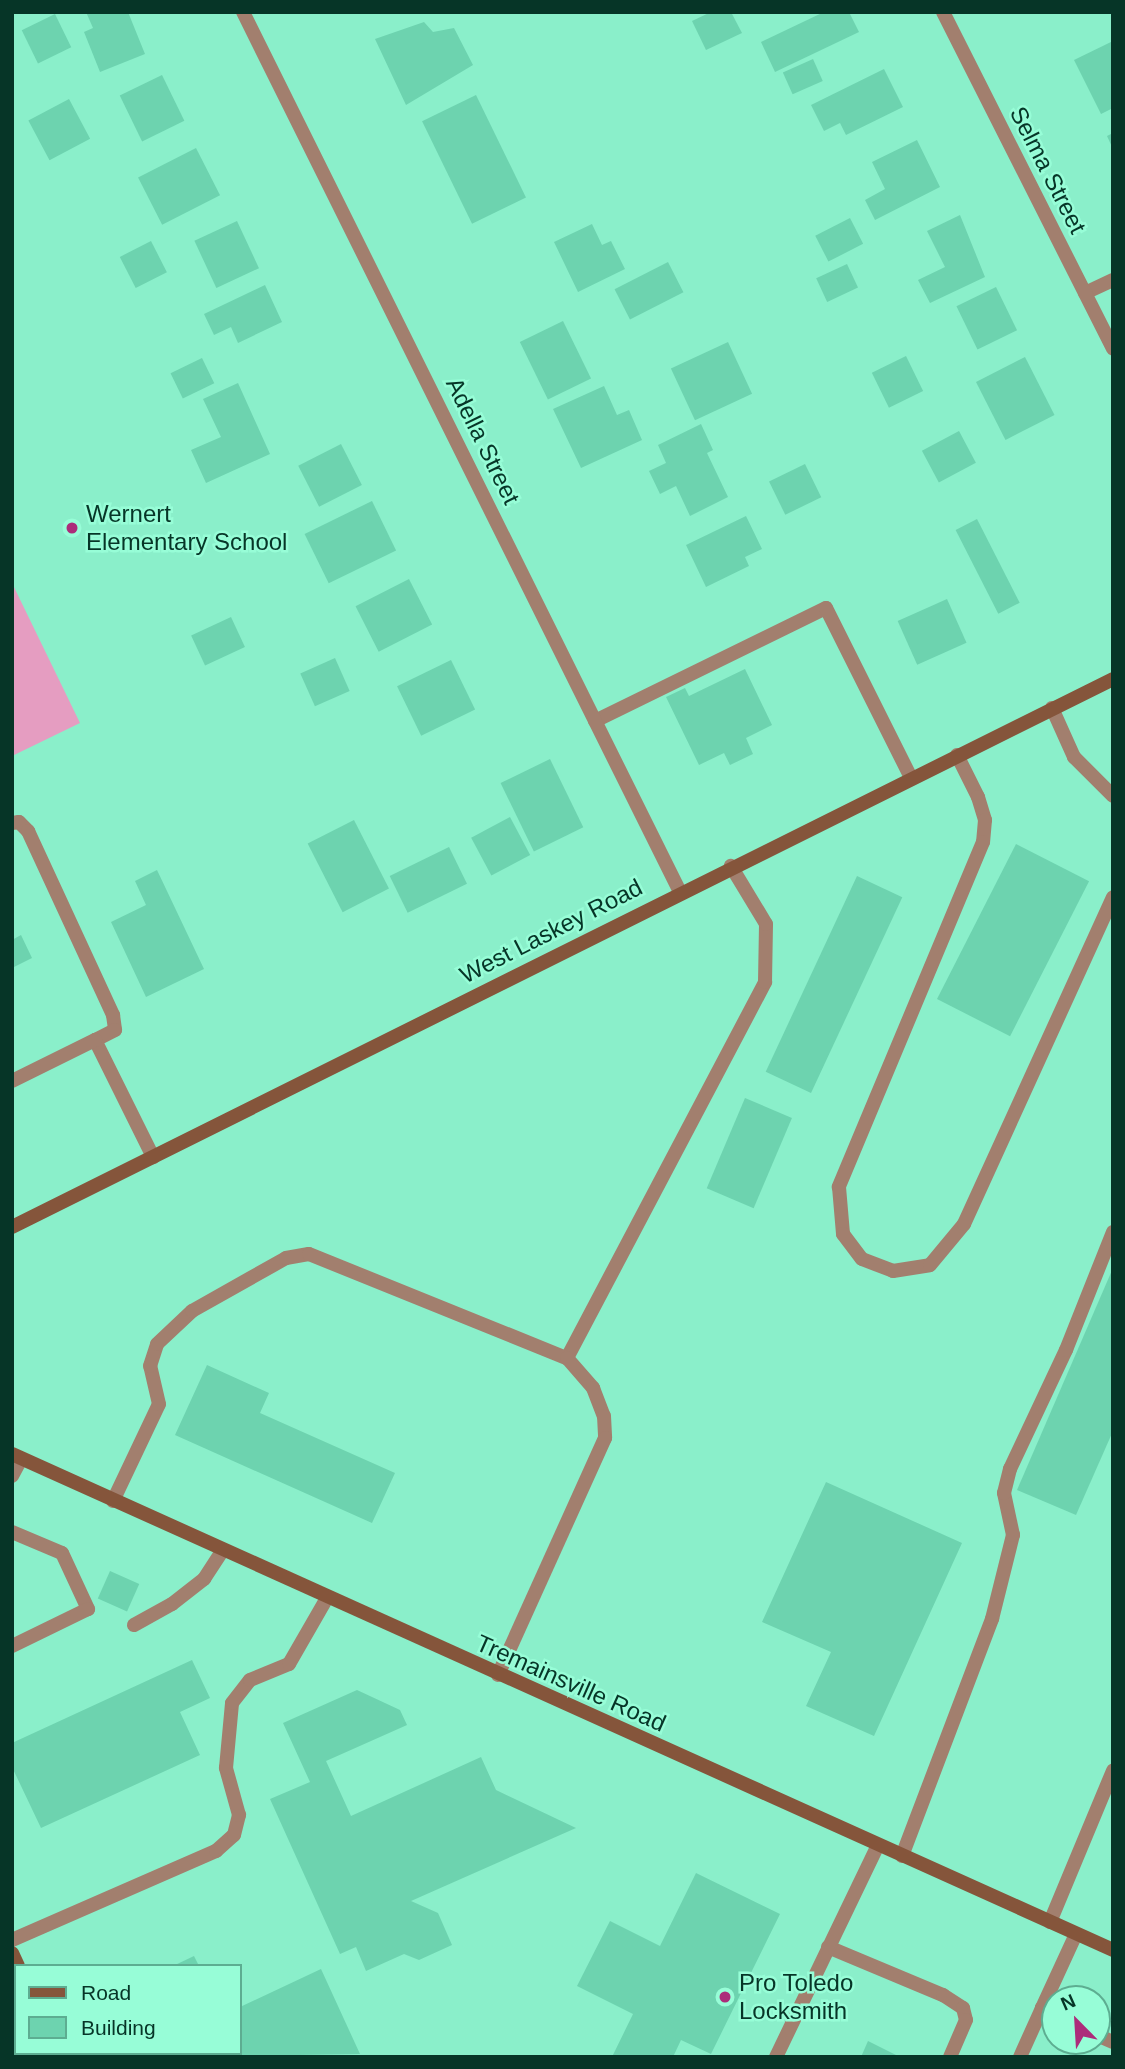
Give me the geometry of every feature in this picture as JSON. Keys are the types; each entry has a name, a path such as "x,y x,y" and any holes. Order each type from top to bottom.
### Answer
{"main road":[{"name":"West Laskey Road","path":"12,1227 731,866 1113,679"},
{"name":"Tremainsville Road","path":"17,1457 1113,1950"}],"street":[{"name":"Adella Street","path":"243,12 680,892"},
{"name":"Selma Street","path":"943,12 1113,348"},
{"path":"1085,293 1113,280"},
{"path":"596,722 826,608 911,778"},
{"path":"1052,708 1074,757 1113,796"},
{"path":"957,755 978,797 985,820 983,842 839,1187 843,1234 862,1259 894,1271 930,1265 964,1224 1113,897"},
{"path":"12,823 19,822 28,831 113,1015 115,1030 12,1081"},
{"path":"567,1358 765,982 766,924 731,866"},
{"path":"95,1040 153,1157"},
{"path":"902,1856 992,1619 1013,1535 1004,1493 1010,1469 1066,1350 1113,1232"},
{"path":"113,1501 159,1404 150,1366 157,1343 192,1311 286,1258 309,1254 567,1358 593,1388 604,1416 605,1438 498,1675"},
{"path":"12,1476 17,1457"},
{"path":"12,1532 62,1553 88,1609 12,1646"},
{"path":"134,1625 172,1604 204,1579 222,1551"},
{"path":"12,1940 216,1851 234,1835 239,1815 226,1768 232,1703 250,1681 289,1664 327,1598"},
{"path":"1050,1922 1113,1771"},
{"path":"776,2057 878,1845"},
{"path":"1058,1985 1076,1934"},
{"path":"828,1947 943,1995 963,2008 966,2020 950,2057"},
{"path":"1020,2057 1041,2024"}],"shaded area":[{"path":"12,583 80,723 12,756"}],"building":[{"path":"86,12 128,12 145,54 100,72 84,32 93,28"},
{"path":"711,12 731,12 742,33 706,50 692,21"},
{"path":"824,12 849,12 859,32 775,72 761,42"},
{"path":"55,14 71,47 38,63 22,30"},
{"path":"424,22 433,32 454,28 473,65 406,105 375,39"},
{"path":"1113,41 1113,108 1101,114 1074,60"},
{"path":"813,59 823,81 793,94 783,72"},
{"path":"884,69 903,107 846,135 840,123 824,131 811,105"},
{"path":"162,75 184,121 142,141 120,96"},
{"path":"476,95 526,197 472,224 422,121"},
{"path":"69,99 90,139 50,160 28,121"},
{"path":"1113,133 1113,149 1107,136"},
{"path":"917,140 940,187 875,220 865,200 885,189 872,162"},
{"path":"196,148 220,195 162,225 138,178"},
{"path":"960,215 985,277 930,303 918,280 945,267 927,231"},
{"path":"850,218 863,244 828,262 815,236"},
{"path":"237,221 259,268 216,288 194,241"},
{"path":"592,224 602,245 611,241 625,269 578,292 554,242"},
{"path":"151,241 167,272 136,288 120,257"},
{"path":"668,262 683,292 630,320 615,289"},
{"path":"847,264 858,288 827,302 816,278"},
{"path":"265,285 282,322 238,343 231,327 214,335 204,314"},
{"path":"996,287 1017,330 977,349 956,306"},
{"path":"563,321 591,379 548,400 520,342"},
{"path":"728,342 752,394 695,420 671,369"},
{"path":"906,356 923,391 889,408 872,373"},
{"path":"1025,357 1055,415 1006,440 976,382"},
{"path":"202,358 214,383 183,399 171,373"},
{"path":"238,383 270,454 206,483 191,450 221,437 203,399"},
{"path":"604,386 617,415 629,410 642,440 581,468 553,409"},
{"path":"701,424 713,450 707,453 728,497 690,516 676,486 660,494 649,471 666,463 658,445"},
{"path":"959,431 976,463 939,483 922,451"},
{"path":"341,444 362,485 319,507 298,466"},
{"path":"805,464 821,497 785,515 769,482"},
{"path":"372,501 396,550 329,583 305,534"},
{"path":"746,516 762,549 745,557 749,566 706,587 686,545"},
{"path":"977,519 1020,603 998,614 956,530"},
{"path":"409,579 432,624 379,652 356,606"},
{"path":"947,599 967,643 917,665 898,621"},
{"path":"231,617 245,647 205,666 191,636"},
{"path":"335,658 350,691 315,706 300,673"},
{"path":"451,660 475,709 421,736 397,686"},
{"path":"745,669 772,725 746,738 753,754 730,765 724,753 699,765 666,697 685,688 689,696"},
{"path":"550,759 583,827 534,851 501,783"},
{"path":"510,817 530,855 491,876 471,838"},
{"path":"354,820 389,889 343,912 308,844"},
{"path":"1016,844 1089,881 1010,1036 937,999"},
{"path":"449,847 467,884 408,913 390,876"},
{"path":"157,870 204,969 146,997 111,922 146,905 135,881"},
{"path":"857,876 902,897 811,1093 766,1072"},
{"path":"21,935 32,958 12,968 12,940"},
{"path":"745,1098 792,1118 754,1208 707,1188"},
{"path":"1113,1268 1113,1431 1076,1515 1017,1490"},
{"path":"207,1365 269,1393 260,1413 395,1473 372,1523 175,1435"},
{"path":"826,1482 962,1543 874,1736 806,1706 831,1652 762,1622"},
{"path":"110,1571 139,1584 127,1611 98,1598"},
{"path":"192,1660 210,1698 180,1712 200,1755 41,1828 12,1767 12,1743"},
{"path":"357,1690 400,1710 407,1725 326,1761 351,1816 481,1757 496,1790 576,1828 411,1901 438,1913 452,1945 419,1960 404,1954 366,1971 356,1947 340,1954 270,1799 310,1782 283,1723"},
{"path":"696,1873 780,1914 711,2054 681,2040 673,2057 612,2057 633,2014 577,1986 610,1921 660,1946"},
{"path":"194,1956 198,1964 177,1964"},
{"path":"321,1969 360,2054 170,2057 242,2055 242,2006"},
{"path":"868,2041 900,2057 861,2057"}],"place":[{"name":"Wernert Elementary School","path":"72,528"},
{"name":"Pro Toledo Locksmith","path":"725,1997"}]}
